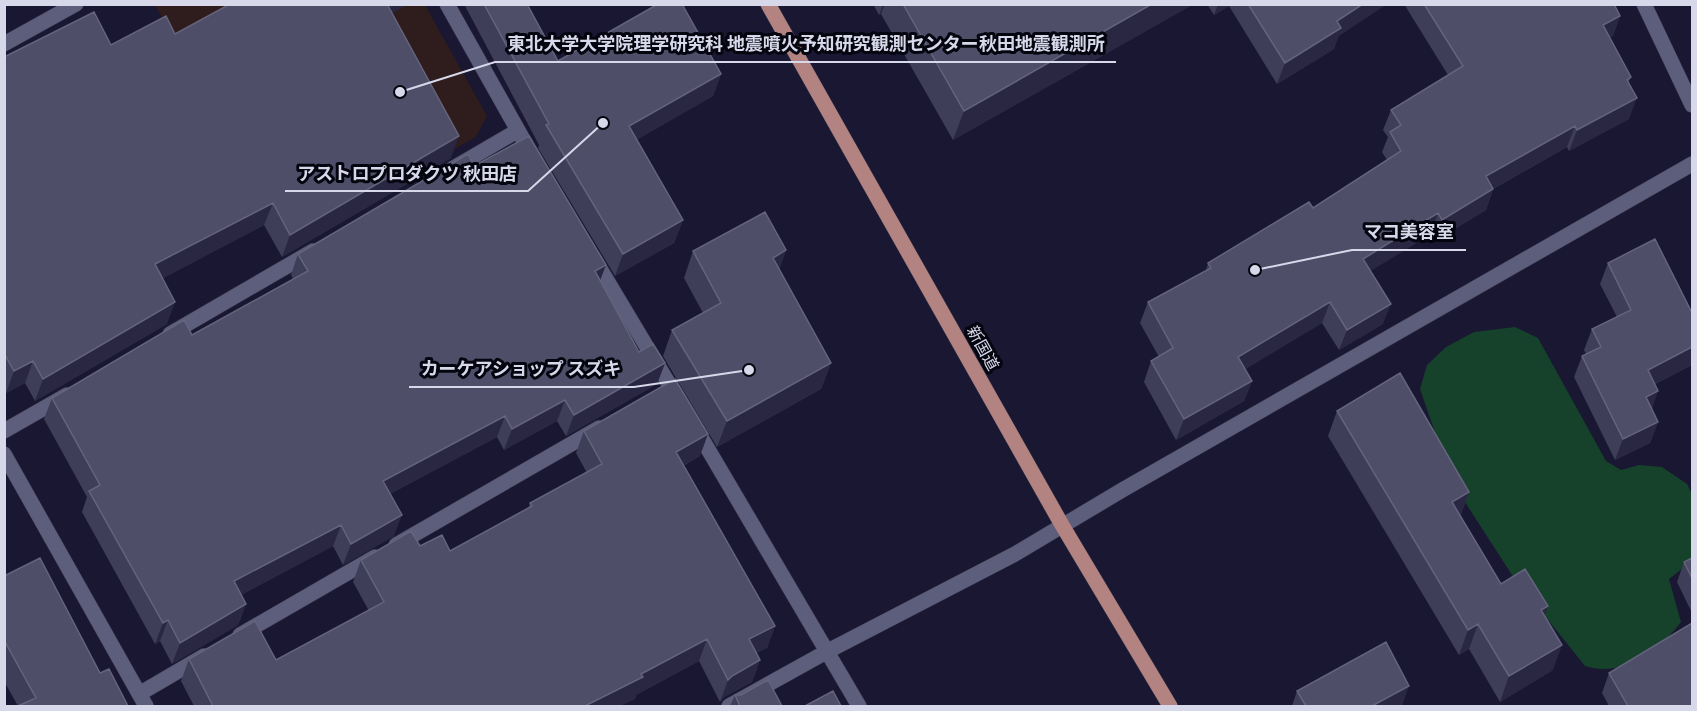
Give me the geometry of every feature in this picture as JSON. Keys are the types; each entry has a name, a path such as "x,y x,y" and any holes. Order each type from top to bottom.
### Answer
{"main road":[{"name":"新国道","path":"768,4 1062,525 1170,706"}],"street":[{"path":"4,45 76,4"},
{"path":"447,4 542,172"},
{"path":"1644,4 1692,105"},
{"path":"435,179 517,131"},
{"path":"729,706 828,651 1015,554 1692,164"},
{"path":"585,244 666,390 686,412 859,706"},
{"path":"158,341 322,245"},
{"path":"4,431 76,389"},
{"path":"4,454 142,700 226,643 609,422"}],"shaded area":[{"path":"155,5 425,5 487,116 476,137 382,189 219,121"}],"green space":[{"path":"1515,327 1538,338 1606,461 1621,470 1639,465 1662,467 1687,484 1692,494 1692,561 1669,579 1681,622 1651,652 1626,665 1599,669 1585,666 1512,575 1452,482 1420,389 1427,365 1446,347 1474,332"}],"building":[{"path":"230,4 387,4 459,136 290,235 273,203 155,264 175,302 43,379 33,361 14,371 4,353 4,57 94,12 111,45 166,16 175,34"},
{"path":"484,4 527,4 558,61 658,4 682,4 721,74 629,126 683,220 623,254 546,125 549,124"},
{"path":"903,4 1152,4 964,111"},
{"path":"1248,4 1363,4 1337,21 1341,28 1285,63"},
{"path":"1424,4 1614,4 1620,16 1603,25 1631,77 1627,80 1637,98 1577,130 1575,126 1486,176 1493,189 1442,220 1438,213 1363,259 1391,304 1347,330 1330,302 1238,357 1252,381 1184,419 1151,361 1173,348 1148,302 1211,268 1208,263 1309,202 1313,208 1401,151 1390,132 1401,125 1391,110 1463,66"},
{"path":"529,136 606,265 595,271 639,352 653,344 665,363 574,415 565,400 512,429 505,416 383,481 402,515 351,544 341,525 234,581 246,604 180,643 168,620 163,623 89,491 100,485 52,398 184,320 192,335 308,271 298,254 468,154 474,166"},
{"path":"765,212 786,250 773,258 831,363 727,421 672,330 721,303 693,251"},
{"path":"1655,239 1692,313 1692,347 1648,370 1658,391 1646,397 1658,422 1623,439 1582,356 1601,347 1592,329 1631,310 1608,263"},
{"path":"1400,373 1469,492 1452,502 1501,584 1525,569 1548,606 1541,610 1562,645 1509,676 1478,624 1468,630 1337,411"},
{"path":"675,379 708,434 676,452 775,626 749,639 760,660 728,680 707,639 641,674 643,677 585,706 213,706 189,659 255,621 276,660 384,602 361,560 411,531 420,546 442,535 450,551 532,506 530,503 602,464 584,431"},
{"path":"40,558 100,673 109,669 128,706 18,706 36,698 4,640 4,576"},
{"path":"1692,558 1692,578 1684,562"},
{"path":"1692,623 1692,706 1628,706 1609,673"},
{"path":"1386,642 1409,686 1372,706 1306,706 1297,691"},
{"path":"768,680 782,706 740,706 735,695 741,695"},
{"path":"833,691 841,706 805,706"}],"place":[{"name":"東北大学大学院理学研究科 地震噴火予知研究観測センター秋田地震観測所","path":"400,92"},
{"name":"アストロプロダクツ 秋田店","path":"603,123"},
{"name":"マコ美容室","path":"1255,270"},
{"name":"カーケアショップ スズキ","path":"749,370"}]}
